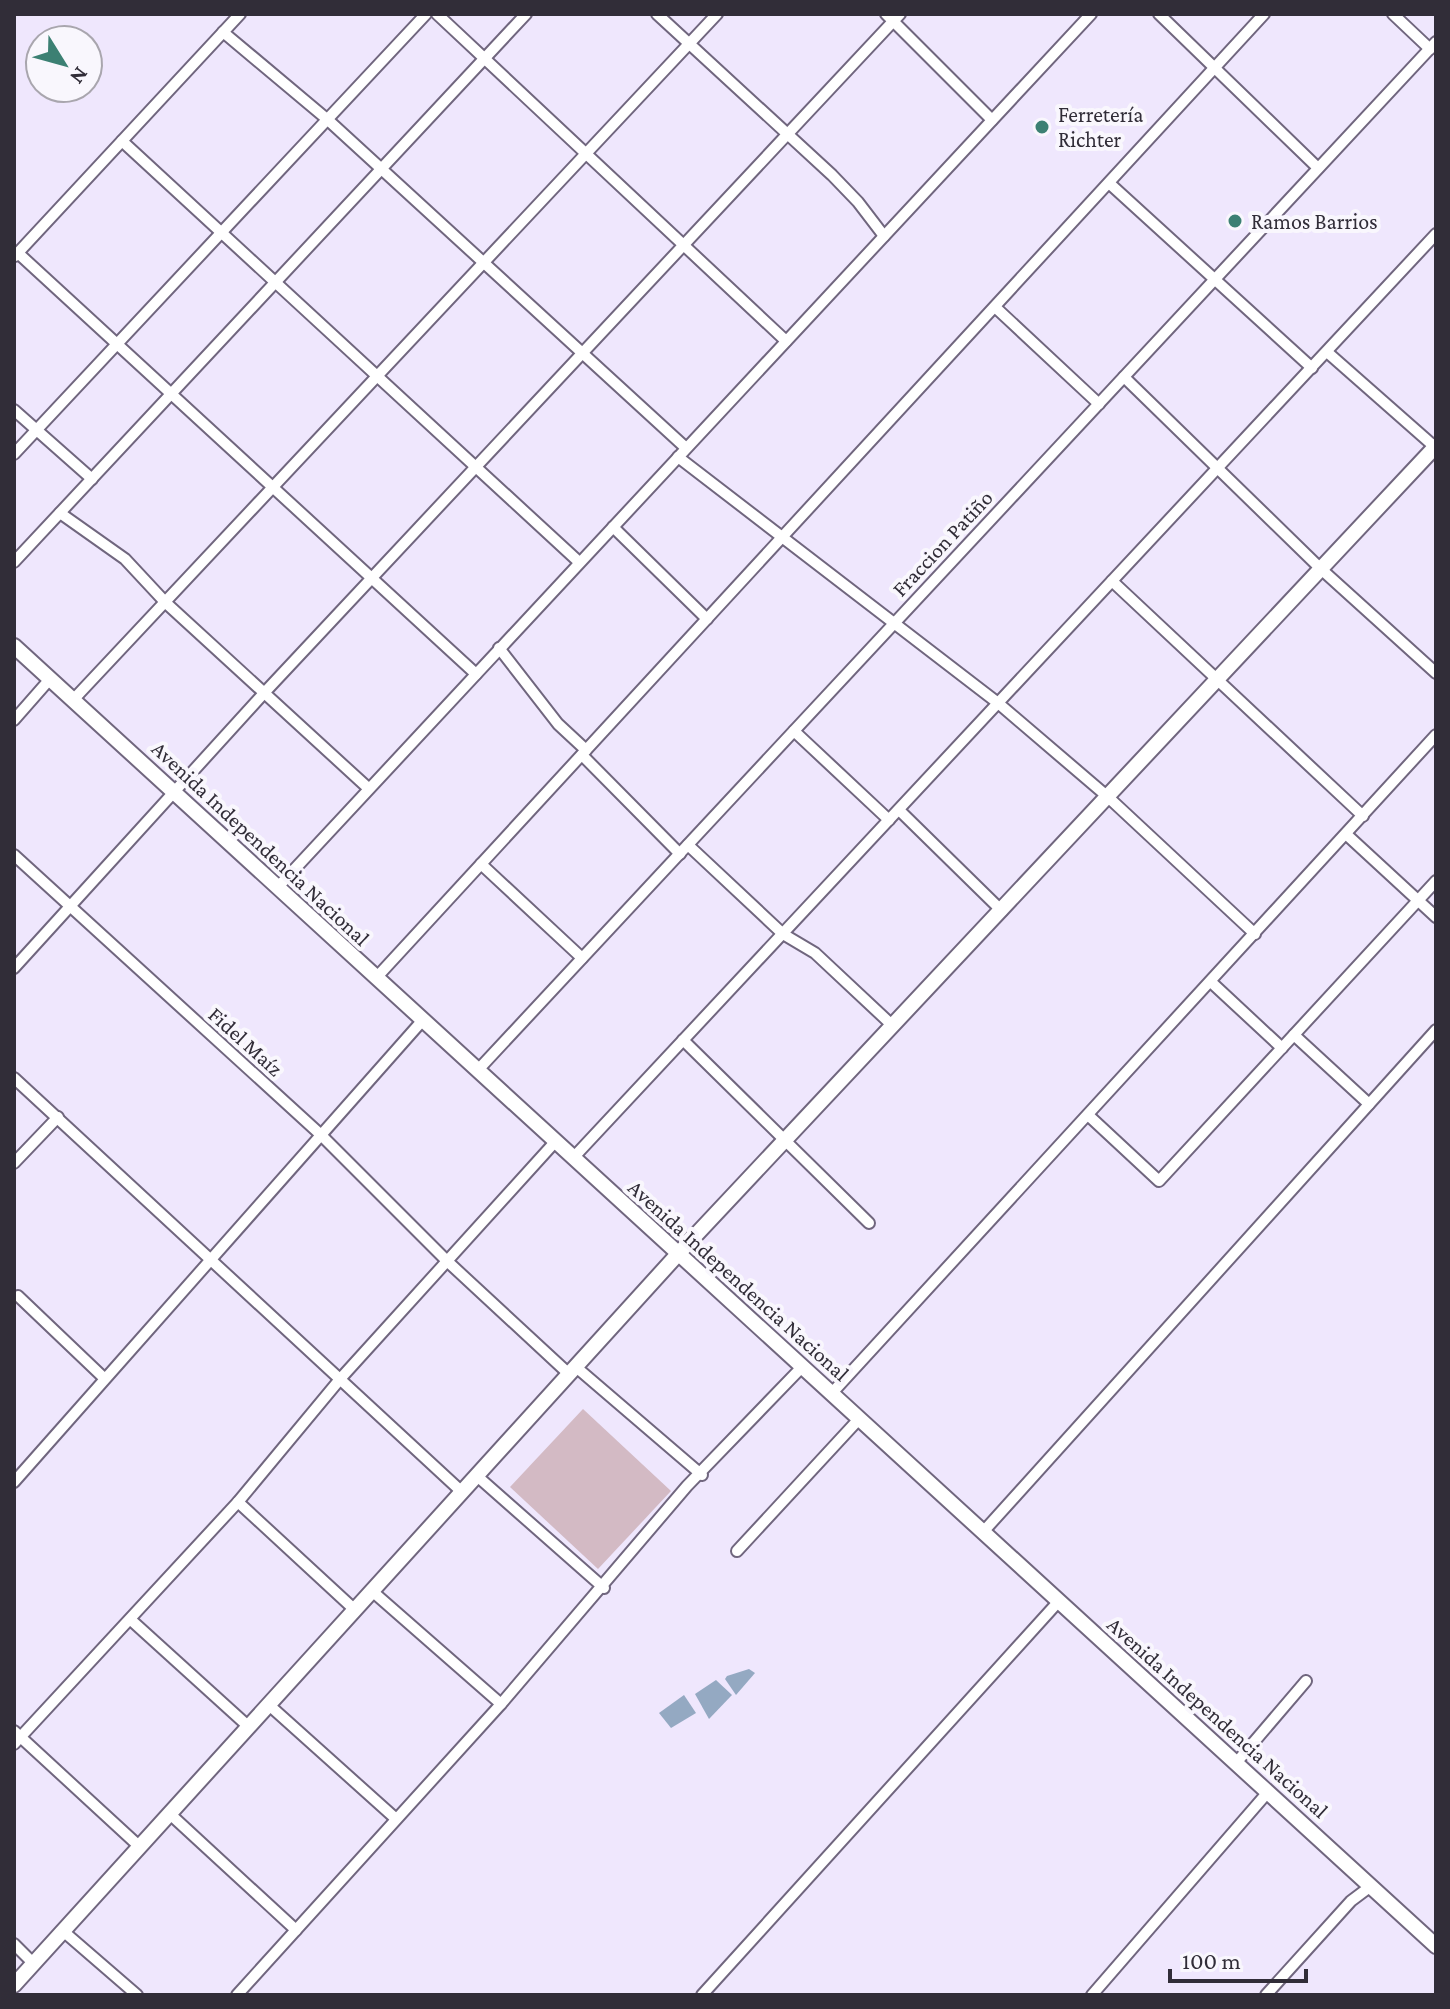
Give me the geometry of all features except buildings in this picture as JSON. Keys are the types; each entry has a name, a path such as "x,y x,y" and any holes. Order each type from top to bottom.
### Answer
{"street":[{"path":"240,14 16,255 275,487 476,674"},
{"path":"14,454 426,14"},
{"path":"437,14 786,341"},
{"path":"14,562 526,14"},
{"path":"657,14 858,202 884,236"},
{"path":"73,700 717,14"},
{"path":"277,888 367,787 1091,14"},
{"path":"1159,14 1318,168"},
{"path":"376,978 1264,14"},
{"path":"1393,14 1433,45"},
{"path":"14,968 265,692 893,16 992,120"},
{"path":"223,32 328,120 485,262 583,353 682,453 783,538 998,703 1108,797 1255,934"},
{"name":"Fraccion Patiño","path":"477,1071 1433,45"},
{"path":"122,141 579,562"},
{"path":"1109,183 1312,368"},
{"path":"573,1158 1436,234"},
{"path":"1426,245 1436,253"},
{"path":"995,307 1099,404"},
{"path":"14,1985 678,1254 1436,447 1327,352"},
{"path":"1124,377 1321,569 1436,673"},
{"path":"14,410 92,479"},
{"path":"60,513 125,559 166,603 367,787"},
{"path":"613,527 707,619"},
{"path":"1112,581 1363,816"},
{"name":"Avenida Independencia Nacional","path":"14,646 1436,1946"},
{"path":"499,648 558,724 680,854"},
{"path":"14,720 50,679"},
{"path":"794,731 889,820"},
{"path":"831,1394 1436,735"},
{"path":"899,810 1002,911"},
{"path":"1347,835 1436,917"},
{"path":"688,845 783,934 815,953 893,1026"},
{"name":"Fidel Maíz","path":"14,855 320,1134 447,1261 573,1370 702,1475"},
{"path":"481,864 582,958"},
{"path":"1088,1115 1159,1181 1436,881"},
{"path":"1211,982 1282,1048"},
{"path":"14,1482 422,1021"},
{"path":"983,1532 1436,1030"},
{"path":"1294,1035 1369,1104"},
{"path":"683,1040 869,1223"},
{"path":"14,1078 212,1257 462,1492"},
{"path":"14,1163 58,1117"},
{"path":"140,1847 16,1737 131,1620 238,1502 341,1378 555,1142"},
{"path":"18,1296 104,1378"},
{"path":"237,1995 604,1588 687,1486 702,1475 802,1367"},
{"path":"737,1551 859,1419"},
{"path":"477,1476 604,1588"},
{"path":"238,1502 355,1610"},
{"path":"372,1591 501,1704"},
{"path":"702,1995 1059,1601"},
{"path":"131,1620 249,1727"},
{"path":"1236,1763 1306,1681"},
{"path":"269,1705 395,1818"},
{"path":"1092,1995 1268,1792"},
{"path":"170,1814 296,1930"},
{"path":"1266,1995 1351,1901 1371,1886"},
{"path":"63,1931 137,1995"},
{"path":"14,1944 34,1964"}],"shaded area":[{"path":"583,1409 671,1491 598,1569 510,1487"}],"water":[{"path":"749,1669 755,1673 736,1695 725,1679"},
{"path":"716,1680 732,1695 709,1719 695,1694"},
{"path":"684,1695 696,1713 671,1728 659,1713"}],"place":[{"name":"Ferretería Richter","path":"1042,127"},
{"name":"Ramos Barrios","path":"1235,221"}]}
